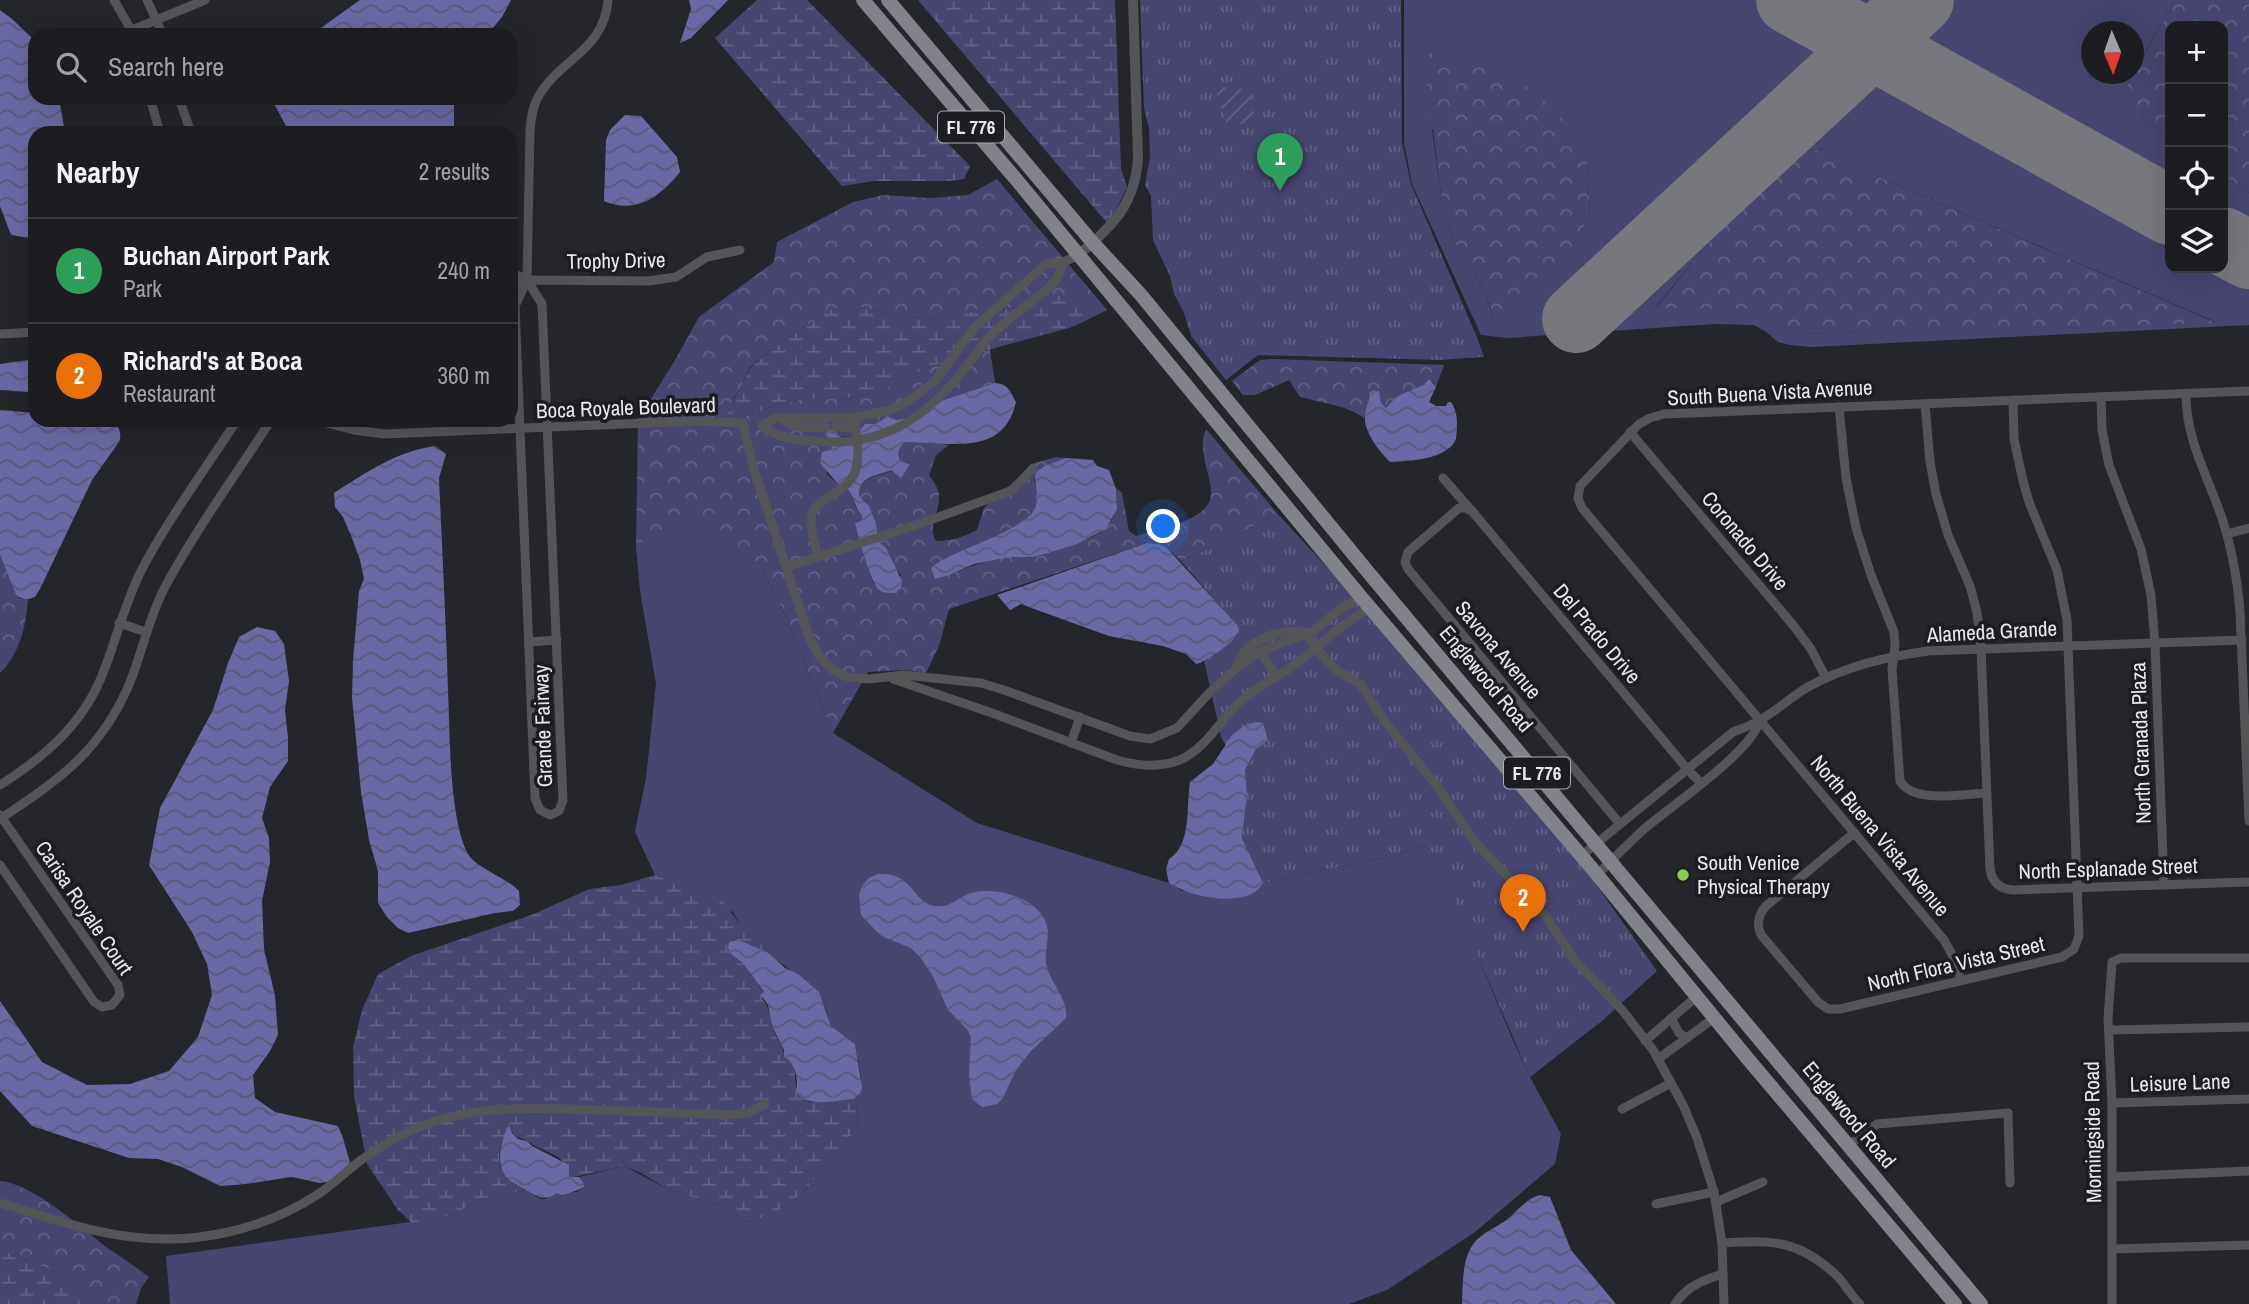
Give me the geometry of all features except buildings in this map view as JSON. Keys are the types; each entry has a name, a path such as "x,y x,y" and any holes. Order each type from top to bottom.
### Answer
{"main road":[{"name":"FL 776","path":"863,0 1020,184 1077,256"},
{"name":"FL 776","path":"888,0 1093,243"},
{"name":"Englewood Road","path":"1093,243 1141,295 1981,1304"},
{"name":"Englewood Road","path":"1077,256 1955,1304"},
{"path":"1366,602 1371,595 1378,597 1432,660 1448,667"},
{"path":"1705,1007 1720,993"}],"street":[{"path":"114,0 130,28"},
{"path":"147,0 160,28"},
{"path":"142,28 205,0"},
{"path":"527,280 530,131 533,111 545,87 596,38 604,22 608,0"},
{"path":"782,418 789,425 802,428 831,427 891,410 910,400 935,381 974,328 1046,264 1063,262 1077,256 1111,227 1122,211 1136,175 1138,157 1133,0"},
{"path":"152,105 158,126"},
{"path":"182,105 189,126"},
{"name":"Trophy Drive","path":"518,283 527,280 666,279 683,274 711,255 740,250"},
{"path":"762,425 770,433 827,443 882,436 905,425 927,409 958,377 987,340 1050,286 1058,277 1063,262"},
{"name":"Trophy Drive","path":"518,276 527,280"},
{"name":"Grande Fairway","path":"518,380 535,798 540,810 550,815 559,811 563,800 548,428 542,304 527,280"},
{"name":"Grande Fairway","path":"518,300 527,280"},
{"path":"0,334 28,332"},
{"name":"South Buena Vista Avenue","path":"1760,721 1580,505 1578,490 1582,481 1644,420 1671,413 2249,391"},
{"path":"2186,394 2191,438 2227,534 2245,611 2242,640 2249,821"},
{"name":"North Granada Plaza","path":"2101,397 2102,430 2109,465 2137,538 2153,609 2164,885"},
{"name":"North Flora Vista Street","path":"1854,833 1764,908 1758,926 1762,936 1818,1002 1828,1009 1840,1009 2062,957 2072,952 2079,940 2065,606 2060,582 2020,471 2014,439 2013,400"},
{"name":"North Esplanade Street","path":"1925,404 1936,494 1948,535 1974,600 1982,649 1990,872 1996,883 2004,889 2013,890 2249,881"},
{"path":"1839,407 1842,455 1849,498 1864,557 1892,627 1895,646 1892,669 1899,778 1909,792 1922,795 1986,793"},
{"path":"743,423 762,425 782,418 855,422"},
{"name":"Boca Royale Boulevard","path":"343,427 384,434 697,421 743,423 752,463 808,637 819,656 833,670 847,677 869,679 904,675 981,683 1130,736 1150,739 1177,729 1211,691 1260,651 1308,633 1342,608 1366,602"},
{"path":"818,556 811,516 815,507 840,491 854,475 858,461 855,422"},
{"path":"0,785 40,758 75,721 98,685 132,589 145,563 232,427"},
{"path":"1,817 51,785 73,767 93,745 124,696 159,599 267,427"},
{"path":"802,428 803,440"},
{"name":"Coronado Drive","path":"1630,432 1793,625 1811,649 1826,678"},
{"path":"786,566 911,527 1013,490 1033,468"},
{"name":"Del Prado Drive","path":"1443,478 1701,783"},
{"name":"Savona Avenue","path":"1468,509 1457,510 1408,552 1405,562 1408,569 1620,824"},
{"path":"2227,534 2249,528"},
{"name":"Boca Royale Boulevard","path":"888,677 1136,765 1156,766 1180,760 1200,747 1238,704 1316,647 1366,602"},
{"path":"119,623 146,632"},
{"path":"1237,668 1241,655 1252,645 1275,633 1308,633 1316,647 1338,671 1360,684 1386,723 1437,786 1474,841 1546,917 1576,962 1623,1011 1658,1059 1697,1138 1716,1202 1722,1243 1724,1304"},
{"path":"529,642 557,640"},
{"name":"Alameda Grande","path":"1760,721 1787,700 1826,678 1852,667 1893,656 1928,651 2242,640"},
{"path":"1260,651 1276,677"},
{"path":"1071,743 1080,717"},
{"path":"1581,856 1733,732 1760,721"},
{"path":"1597,875 1757,731 1760,721"},
{"name":"North Buena Vista Avenue","path":"1760,721 1944,940 1954,958 1961,980"},
{"name":"Carisa Royale Court","path":"0,865 94,1002 102,1006 112,1006 120,995 118,985 1,817"},
{"name":"Morningside Road","path":"2112,1304 2112,1103 2109,1030 2113,960 2249,958"},
{"path":"1645,1041 1671,1018 1705,1007"},
{"path":"1658,1059 1686,1038 1705,1007"},
{"path":"1671,1018 1679,1033 1686,1038"},
{"path":"2109,1030 2249,1027"},
{"path":"1622,1109 1671,1083"},
{"name":"Leisure Lane","path":"2112,1103 2249,1098"},
{"path":"0,1203 114,1234 152,1239 199,1238 233,1231 277,1216 319,1193 357,1163 402,1135 472,1112 516,1108 731,1115 750,1112 765,1104"},
{"path":"1848,1146 1877,1125 2008,1113 2010,1184"},
{"path":"2112,1177 2249,1171"},
{"path":"1716,1202 1763,1182"},
{"path":"1657,1205 1714,1192"},
{"path":"1722,1243 1763,1240 1781,1242 1797,1248 1835,1274 1860,1304"},
{"path":"2112,1249 2249,1245"},
{"path":"1675,1304 1690,1287 1723,1275"}],"green space":[{"path":"757,0 807,0 970,166 964,179 875,181 842,186 715,38"},
{"path":"918,0 1115,0 1121,168 1127,187 1107,223"},
{"path":"1140,0 1401,0 1402,142 1411,184 1484,357 1440,360 1258,355 1226,380 1191,336 1184,313 1174,294 1170,276 1153,240 1151,196 1145,185 1150,157 1149,128 1144,108"},
{"path":"1404,0 2175,0 2144,54 2144,21 2081,21 2081,84 2128,84 2143,118 2165,133 2165,273 2228,273 2228,178 2249,193 2249,325 1812,347 1778,342 1754,325 1715,324 1507,338 1481,335 1412,184 1404,143","holes":["1432,129 1587,161 1590,217 1567,254 1493,314 1476,275 1455,243 1442,202","1825,149 1858,168 2216,322 1797,334 1751,309 1656,307 1787,154"]},
{"path":"2175,0 2249,0 2249,193 2228,178 2228,21 2165,21 2165,133 2143,118 2125,100 2128,84 2144,84 2144,55"},
{"path":"1432,51 1522,82 1565,120 1587,161 1590,217 1567,254 1494,315 1476,275 1455,243 1442,202 1424,58"},
{"path":"1214,86 1250,90 1256,124 1227,124"},
{"path":"1825,149 1858,168 2217,323 1797,334 1751,309 1656,308 1704,248 1787,154"},
{"path":"997,179 1107,310 1081,323 1084,312 1022,305 989,313 947,315 938,319 895,316 861,307 820,314 749,368 741,388 732,400 741,418 776,405 803,399 838,399 872,394 934,365 990,350 995,383 935,403 929,413 865,424 859,437 827,436 833,449 822,452 827,474 838,484 844,485 862,516 861,521 856,524 873,583 878,589 890,593 901,575 892,564 886,548 879,542 876,523 869,506 859,496 860,489 870,478 893,470 901,479 910,464 901,462 898,453 905,442 949,445 936,455 929,475 939,493 933,524 936,541 957,538 977,530 984,508 1035,463 1056,457 1066,458 1034,479 1037,503 1030,515 1021,523 943,562 949,575 998,559 1040,556 1100,533 1114,515 1116,488 1122,493 1129,531 1136,536 1192,518 1208,504 1211,495 1203,450 1206,429 1277,513 1235,537 1181,561 1167,548 1147,543 949,609 939,646 926,673 906,670 868,672 833,733 788,621 760,564 694,523 656,531 636,547 638,417 699,317 774,262 777,242 853,202 883,195 930,198 968,195"},
{"path":"1043,295 1067,296 1081,302 1084,312 1081,323 971,357 964,355 934,365 872,394 838,399 803,399 776,405 741,418 729,419 727,409 741,388 749,369 820,314 842,306 861,307 895,316 938,319 964,312 989,313 1022,305"},
{"path":"1260,360 1444,365 1436,387 1433,382 1397,396 1386,408 1380,397 1369,393 1364,418 1342,407 1300,397 1289,380 1255,395 1243,395 1232,381"},
{"path":"1277,513 1357,600 1586,870 1657,971 1603,1020 1530,1077 1474,947 1479,941 1420,845 1387,859 1263,883 1242,838 1247,795 1245,770 1256,749 1268,741 1232,735 1226,746 1221,737 1204,660 1233,640 1239,631 1181,561 1235,537"},
{"path":"694,523 760,564 788,621 833,733 977,823 1169,883 1182,891 1261,887 1263,883 1387,859 1420,845 1480,941 1474,947 1512,1038 1561,1134 1555,1164 1475,1232 1387,1290 1349,1304 170,1304 166,1256 446,1217 486,1198 526,1190 540,1199 545,1199 557,1193 577,1192 584,1187 579,1177 624,1166 667,1189 724,1207 748,1222 771,1214 799,1196 850,1136 857,1122 858,1112 854,1099 861,1081 855,1044 831,1026 825,1007 813,987 766,952 762,938 740,924 733,912 655,875 635,832 646,778 656,684 640,591 636,547 655,531"},
{"path":"0,555 16,595 21,599 28,599 21,639 13,657 0,673"},
{"path":"655,875 722,900 740,924 754,929 762,938 766,952 739,940 732,955 743,962 764,993 762,999 768,1008 784,1057 794,1068 799,1092 809,1102 854,1099 858,1119 851,1135 799,1196 771,1214 748,1222 724,1207 667,1189 624,1166 569,1178 561,1160 515,1136 510,1125 501,1144 500,1166 507,1178 526,1190 486,1198 446,1217 412,1223 398,1210 367,1164 354,1096 353,1047 362,1010 378,974 411,956 534,914 589,889 621,885"},
{"path":"0,1181 42,1198 149,1277 141,1288 136,1304 98,1304 52,1270 0,1250"},
{"path":"0,1250 52,1270 98,1304 0,1304"}],"water":[{"path":"360,0 511,0 493,28 321,28"},
{"path":"689,0 728,0 691,38 680,43 691,9"},
{"path":"0,10 28,34 28,105 60,105 64,126 28,126 28,238 11,235 0,206"},
{"path":"275,105 454,105 454,126 286,126"},
{"path":"625,115 641,116 677,157 680,172 665,189 647,201 627,206 604,201 606,140 610,130"},
{"path":"28,360 28,392 0,390 0,364"},
{"path":"1429,379 1436,387 1429,402 1436,406 1446,406 1451,402 1454,408 1457,421 1456,439 1445,451 1436,455 1390,462 1369,435 1365,422 1369,393 1379,391 1381,403 1386,408 1397,396 1424,385"},
{"path":"995,383 1006,387 1016,402 1010,420 1000,432 972,443 905,442 898,453 901,462 910,464 901,479 892,470 862,484 859,496 869,506 876,523 879,542 886,548 902,581 901,588 894,593 881,591 872,578 855,523 861,521 862,516 848,489 838,484 820,463 822,452 832,449 827,436 829,431 843,438 859,437 865,424 875,424 887,417 897,420 929,413 935,403"},
{"path":"0,410 28,412 28,427 118,427 119,442 92,480 35,597 23,599 16,595 0,555"},
{"path":"435,446 446,454 439,478 450,751 457,820 468,854 478,864 519,891 520,905 513,911 408,933 387,917 378,903 378,871 369,840 361,792 352,697 359,591 364,579 352,538 343,517 335,507 334,493 395,458"},
{"path":"1066,458 1093,460 1097,466 1109,470 1116,489 1117,509 1106,529 1077,544 1049,553 974,564 935,579 931,568 941,561 1006,531 1031,514 1037,501 1036,472"},
{"path":"1147,543 1167,548 1238,626 1239,631 1233,640 1200,663 1196,664 1186,654 1163,646 1109,636 1021,604 1010,610 997,595"},
{"path":"257,627 275,631 284,644 289,681 285,710 288,761 270,787 262,818 269,838 270,862 262,901 264,949 275,996 278,1035 253,1075 255,1098 275,1112 338,1126 352,1170 344,1179 320,1183 292,1177 220,1186 182,1167 158,1159 129,1158 32,1126 0,1091 0,1001 42,1062 87,1085 130,1084 169,1071 198,1037 212,995 207,964 192,932 149,865 160,808 213,710 239,637"},
{"path":"1263,723 1268,741 1256,749 1245,770 1247,795 1242,838 1263,883 1256,891 1233,899 1204,896 1178,888 1169,883 1166,869 1169,859 1176,853 1185,835 1190,782 1213,764 1232,735 1244,726"},
{"path":"878,874 899,878 928,904 942,906 971,893 996,892 1028,902 1043,917 1048,931 1046,964 1065,1005 1066,1018 1030,1052 1016,1070 1003,1098 997,1104 982,1107 972,1099 969,1074 971,1037 967,1029 948,1010 933,976 920,957 911,948 881,936 861,915 859,895 862,886 869,878"},
{"path":"739,940 769,953 819,992 831,1026 855,1044 862,1087 854,1099 814,1102 800,1097 795,1091 795,1070 784,1057 784,1050 772,1026 768,1005 761,995 764,992 743,963 732,955 728,948 729,942"},
{"path":"509,1124 518,1139 527,1141 569,1165 569,1177 579,1177 584,1187 562,1195 557,1193 541,1198 509,1180 503,1172 500,1159"},
{"path":"1540,1195 1550,1197 1571,1250 1616,1304 1462,1304 1464,1267 1474,1242 1505,1221 1525,1203"}],"runway":[{"path":"1790,0 2168,210"},
{"path":"1576,319 1920,0"},
{"path":"2228,244 2249,255"}],"place":[{"name":"Buchan Airport Park","path":"1280,191"},
{"name":"South Venice Physical Therapy","path":"1683,875"},
{"name":"Richard's at Boca","path":"1523,932"}]}
